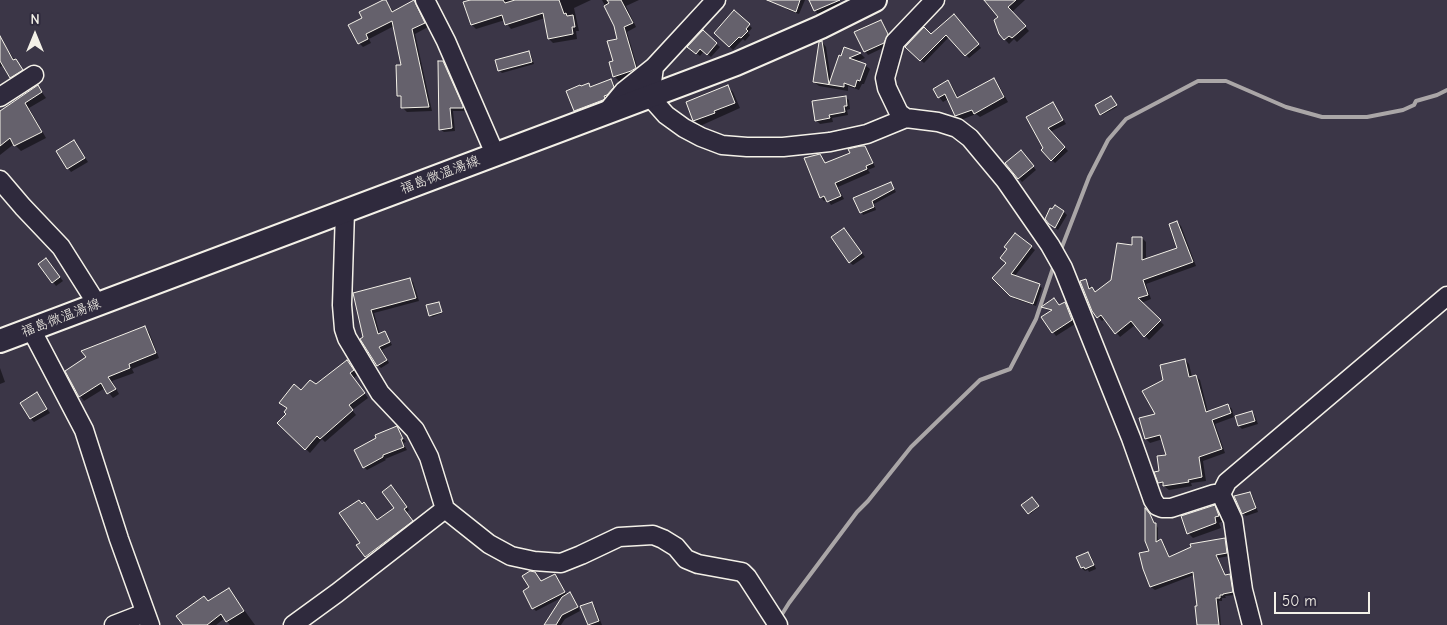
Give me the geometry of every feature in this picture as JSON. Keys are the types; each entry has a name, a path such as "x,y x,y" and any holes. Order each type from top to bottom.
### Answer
{"main road":[{"name":"福島微温湯線","path":"0,341 736,64 821,27 875,0"}],"street":[{"path":"425,0 450,50 495,154"},
{"path":"605,114 624,91 654,68 716,0"},
{"path":"935,0 895,42 885,78 887,88 899,113 906,118 938,122 957,128 970,138 1005,180 1050,245 1063,268 1131,438 1152,500 1157,506 1171,508 1214,494 1221,494"},
{"path":"654,68 650,97 666,115 684,128 722,145 783,147 830,142 867,134 906,118"},
{"path":"0,97 34,75"},
{"path":"0,180 61,247 97,304"},
{"path":"345,210 342,305 344,329 347,338 380,392 415,430 429,457 445,509 489,544 511,556 534,561 561,563 619,537 653,535 676,547 686,559 698,564 742,572 778,625"},
{"path":"1221,494 1227,482 1447,296"},
{"path":"32,329 84,430 147,619 114,625"},
{"path":"1221,494 1233,520 1243,590 1252,625"},
{"path":"293,625 445,509"}],"building":[{"path":"386,0 392,12 414,0 425,23 412,29 429,107 401,108 401,96 397,96 396,65 401,65 392,21 366,34 368,39 358,44 348,25 362,18 359,12"},
{"path":"470,0 503,0 505,3 515,0 559,0 564,14 566,13 567,16 573,15 575,27 572,27 573,34 548,39 543,13 505,25 502,15 471,25 463,2"},
{"path":"607,0 621,0 633,23 624,27 636,68 613,77 609,62 613,61 607,41 617,39 614,26 604,6 609,3"},
{"path":"767,0 800,0 796,12"},
{"path":"809,0 840,0 814,11"},
{"path":"984,0 1016,0 1008,7 1026,26 1012,38 1009,36 1004,40 999,34 994,20 998,17"},
{"path":"734,10 750,24 746,29 748,31 729,47 714,33"},
{"path":"954,14 979,44 965,56 946,35 920,61 905,47 924,27 931,34"},
{"path":"881,20 888,34 884,43 864,52 854,32"},
{"path":"703,30 717,43 707,55 700,49 696,54 687,47"},
{"path":"0,36 13,60 16,59 23,70 10,78 0,61"},
{"path":"822,41 829,84 839,55 841,56 844,47 861,53 849,58 866,64 860,81 857,80 855,87 844,83 844,87 813,82 819,42"},
{"path":"529,51 532,62 498,71 495,60"},
{"path":"438,61 443,61 463,106 463,108 450,108 452,128 439,130"},
{"path":"994,78 1004,97 974,114 972,110 955,116 945,94 938,98 933,89 948,80 957,98"},
{"path":"611,79 614,87 604,96 603,100 574,111 566,91 589,83 590,87"},
{"path":"38,85 42,92 25,103 42,132 14,146 10,138 0,146 0,111"},
{"path":"728,85 735,103 693,121 686,102"},
{"path":"846,96 847,106 844,106 845,112 829,115 830,118 815,121 812,101"},
{"path":"1111,96 1117,105 1100,115 1095,105"},
{"path":"1053,102 1063,120 1048,128 1065,147 1051,161 1041,150 1043,148 1026,117"},
{"path":"74,140 85,158 67,169 56,151"},
{"path":"865,146 873,163 866,166 867,169 835,183 841,196 827,202 824,196 820,198 804,158 820,154 825,163 850,153 848,149"},
{"path":"1021,150 1034,166 1018,179 1005,163"},
{"path":"891,182 894,189 872,201 874,207 860,213 853,198"},
{"path":"1055,205 1064,211 1055,228 1045,219 1050,208 1052,209"},
{"path":"1177,221 1193,262 1143,280 1148,295 1138,298 1161,320 1144,337 1131,321 1115,334 1101,315 1097,318 1092,311 1080,281 1086,279 1089,289 1092,287 1095,292 1111,280 1117,243 1132,245 1132,237 1142,237 1142,260 1177,248 1169,224"},
{"path":"844,228 862,253 849,263 831,237"},
{"path":"1015,233 1032,246 1011,274 1040,284 1033,304 1010,296 992,278 1006,263 1000,258 1007,249 1004,247"},
{"path":"46,258 60,277 52,283 38,264"},
{"path":"410,278 416,298 371,310 378,334 385,331 390,342 379,347 387,360 377,366 360,339 363,337 353,293"},
{"path":"1054,298 1059,305 1065,302 1072,320 1052,333 1041,317 1052,310 1041,307"},
{"path":"439,302 442,312 429,316 426,305"},
{"path":"145,326 156,353 129,364 130,368 108,377 116,389 107,394 101,383 79,397 65,371 86,357 81,351"},
{"path":"1185,359 1189,377 1196,375 1206,412 1228,404 1231,413 1212,420 1222,449 1199,457 1202,477 1188,480 1189,482 1163,486 1163,482 1158,483 1154,472 1159,471 1157,456 1166,455 1160,435 1145,439 1139,418 1155,414 1142,391 1163,380 1160,365"},
{"path":"347,360 354,370 350,373 365,393 349,405 353,410 320,439 317,436 305,450 277,423 286,414 284,412 287,408 279,403 294,384 301,390 310,380 316,384"},
{"path":"37,392 47,409 30,419 20,403"},
{"path":"1252,411 1255,421 1238,426 1235,416"},
{"path":"397,426 403,439 401,439 404,447 383,455 383,457 363,468 354,450 376,438 375,435"},
{"path":"391,485 407,507 404,509 413,521 365,557 356,545 360,543 339,513 359,500 362,504 364,502 377,520 394,508 382,492"},
{"path":"1250,492 1256,508 1242,514 1234,496"},
{"path":"1032,497 1039,506 1028,514 1021,505"},
{"path":"1215,505 1219,516 1215,517 1216,523 1187,534 1181,516"},
{"path":"1145,508 1154,523 1156,523 1156,542 1161,539 1169,557 1191,547 1190,544 1225,538 1227,553 1216,555 1225,575 1230,574 1233,592 1216,598 1219,625 1197,625 1193,572 1150,587 1139,553 1149,551 1145,541"},
{"path":"1088,552 1094,565 1085,569 1084,567 1081,568 1076,557"},
{"path":"530,571 535,572 541,581 555,574 565,592 532,609 523,591 529,587 522,576"},
{"path":"229,588 244,611 226,622 221,614 207,625 183,625 176,616 204,596 208,601"},
{"path":"570,592 578,607 562,615 556,625 544,625 562,597"},
{"path":"592,602 599,621 588,625 580,606"}],"waterway":[{"path":"1060,252 1089,177 1108,140 1126,119 1198,81 1226,81 1286,107 1322,117 1367,117 1403,110 1414,105 1416,101 1447,90"},
{"path":"779,619 857,512 911,447 980,380 1010,369 1036,319 1054,265"}]}
